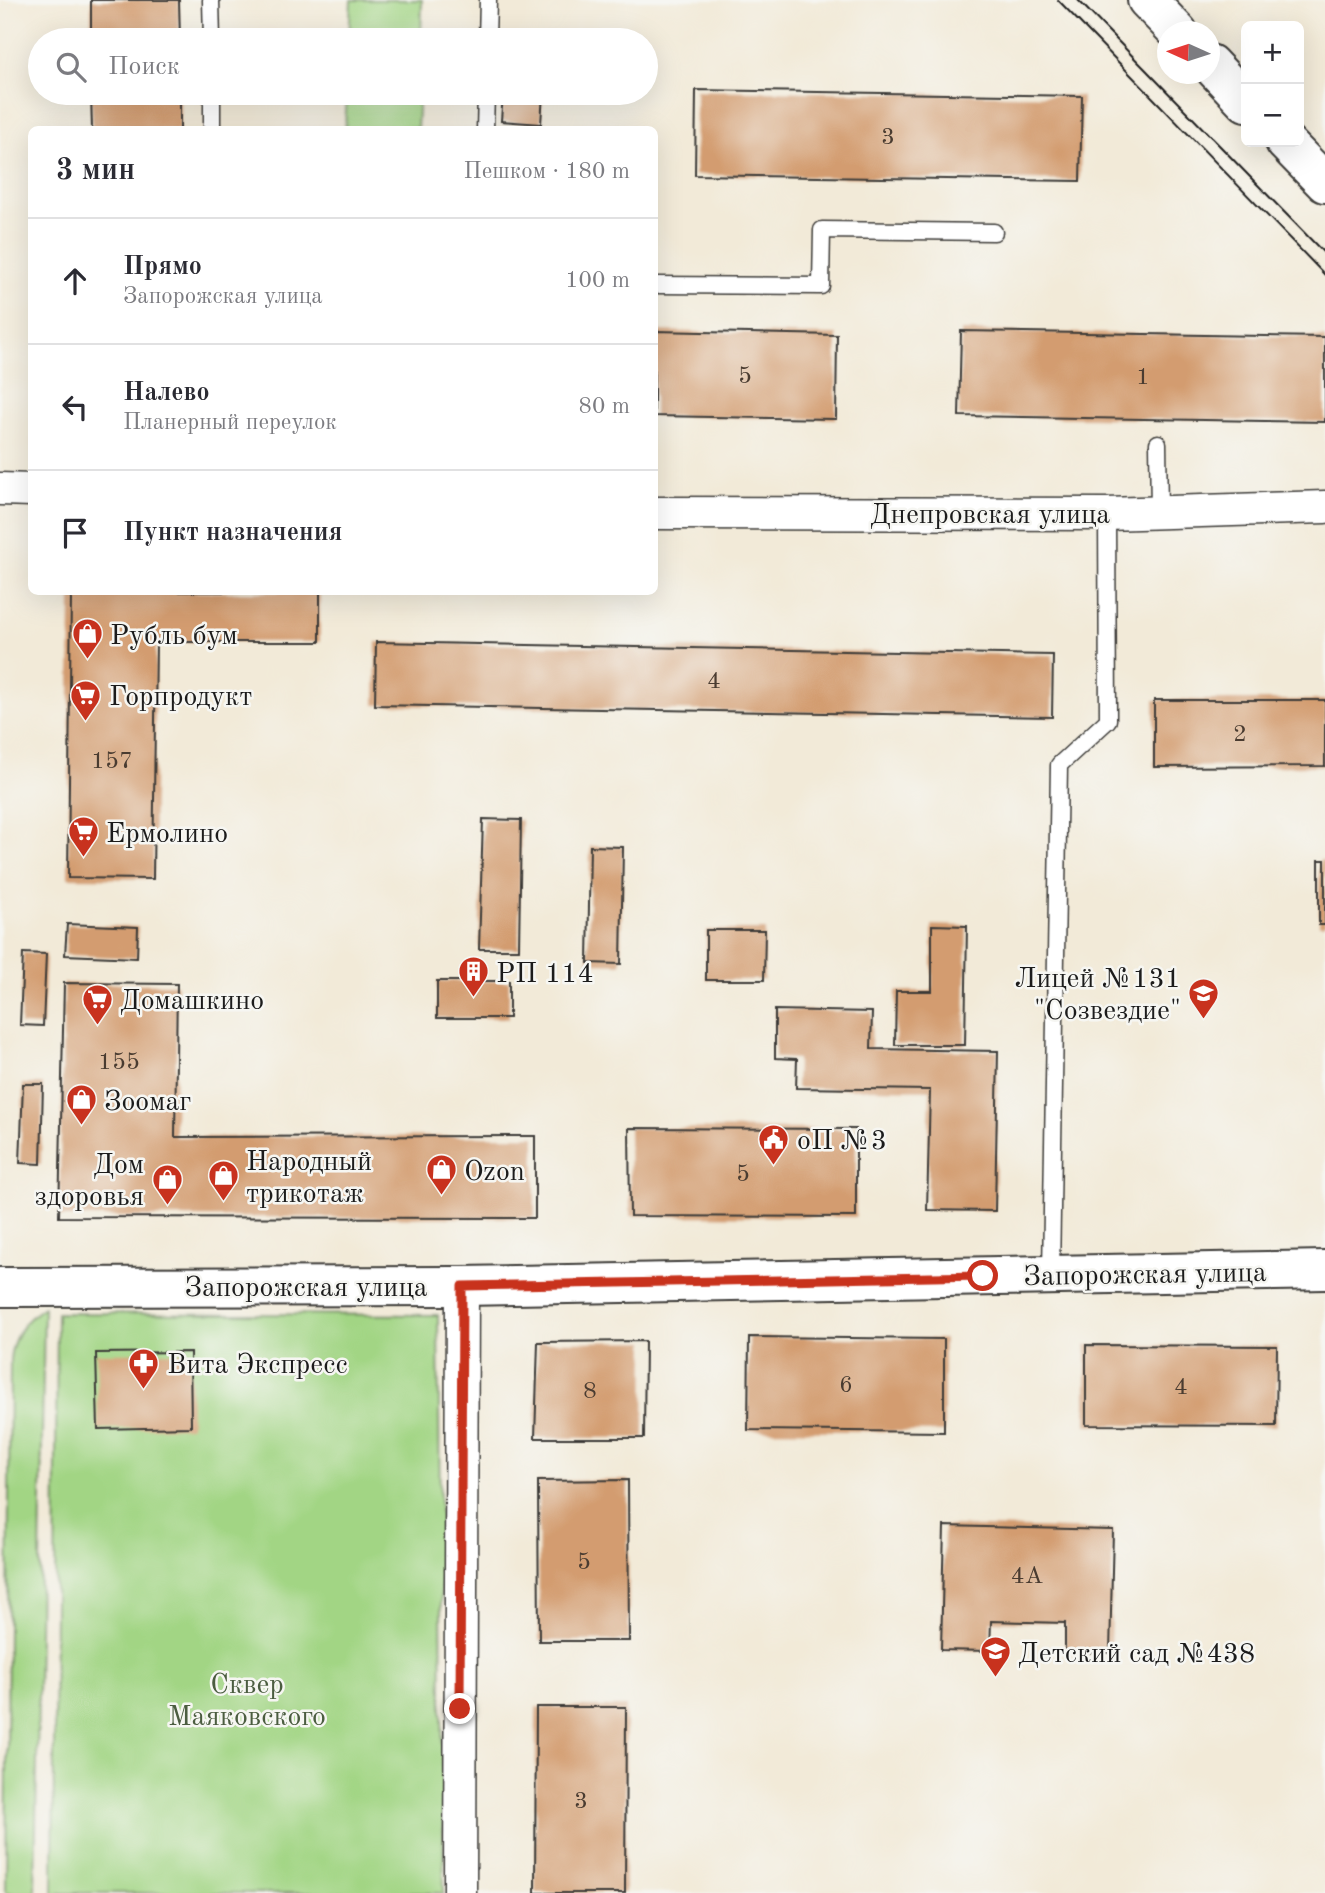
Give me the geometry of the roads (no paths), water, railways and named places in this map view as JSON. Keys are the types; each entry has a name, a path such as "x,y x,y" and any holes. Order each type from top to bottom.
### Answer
{"street":[{"path":"1147,0 1167,21"},
{"path":"1220,75 1241,97"},
{"path":"1290,147 1325,183"},
{"path":"0,489 28,490"},
{"name":"Днепровская улица","path":"658,513 1107,514 1325,507"},
{"name":"Запорожская улица","path":"0,1287 462,1286 1325,1270"},
{"path":"460,1893 462,1286"}],"lane":[{"path":"211,0 212,28"},
{"path":"487,28 488,0"},
{"path":"212,105 212,126"},
{"path":"485,126 486,105"},
{"path":"658,285 821,286 822,230 994,232"},
{"path":"1158,443 1159,512"},
{"path":"1051,1274 1059,765 1108,720 1107,514"}],"tram line":[{"path":"1058,0 1325,275"},
{"path":"1078,0 1325,254"}],"place":[{"name":"Рубль бум","path":"87,661"},
{"name":"Горпродукт","path":"86,722"},
{"name":"Ермолино","path":"83,859"},
{"name":"РП 114","path":"473,999"},
{"name":"Лицей №131 \"Созвездие\"","path":"1204,1020"},
{"name":"Домашкино","path":"97,1026"},
{"name":"Зоомаг","path":"81,1127"},
{"name":"оП №3","path":"774,1166"},
{"name":"Ozon","path":"441,1197"},
{"name":"Народный трикотаж","path":"223,1203"},
{"name":"Дом здоровья","path":"167,1206"},
{"name":"Вита Экспресс","path":"144,1390"},
{"name":"Детский сад №438","path":"995,1679"}],"park label":[{"name":"Сквер Маяковского","path":"247,1699"}]}
